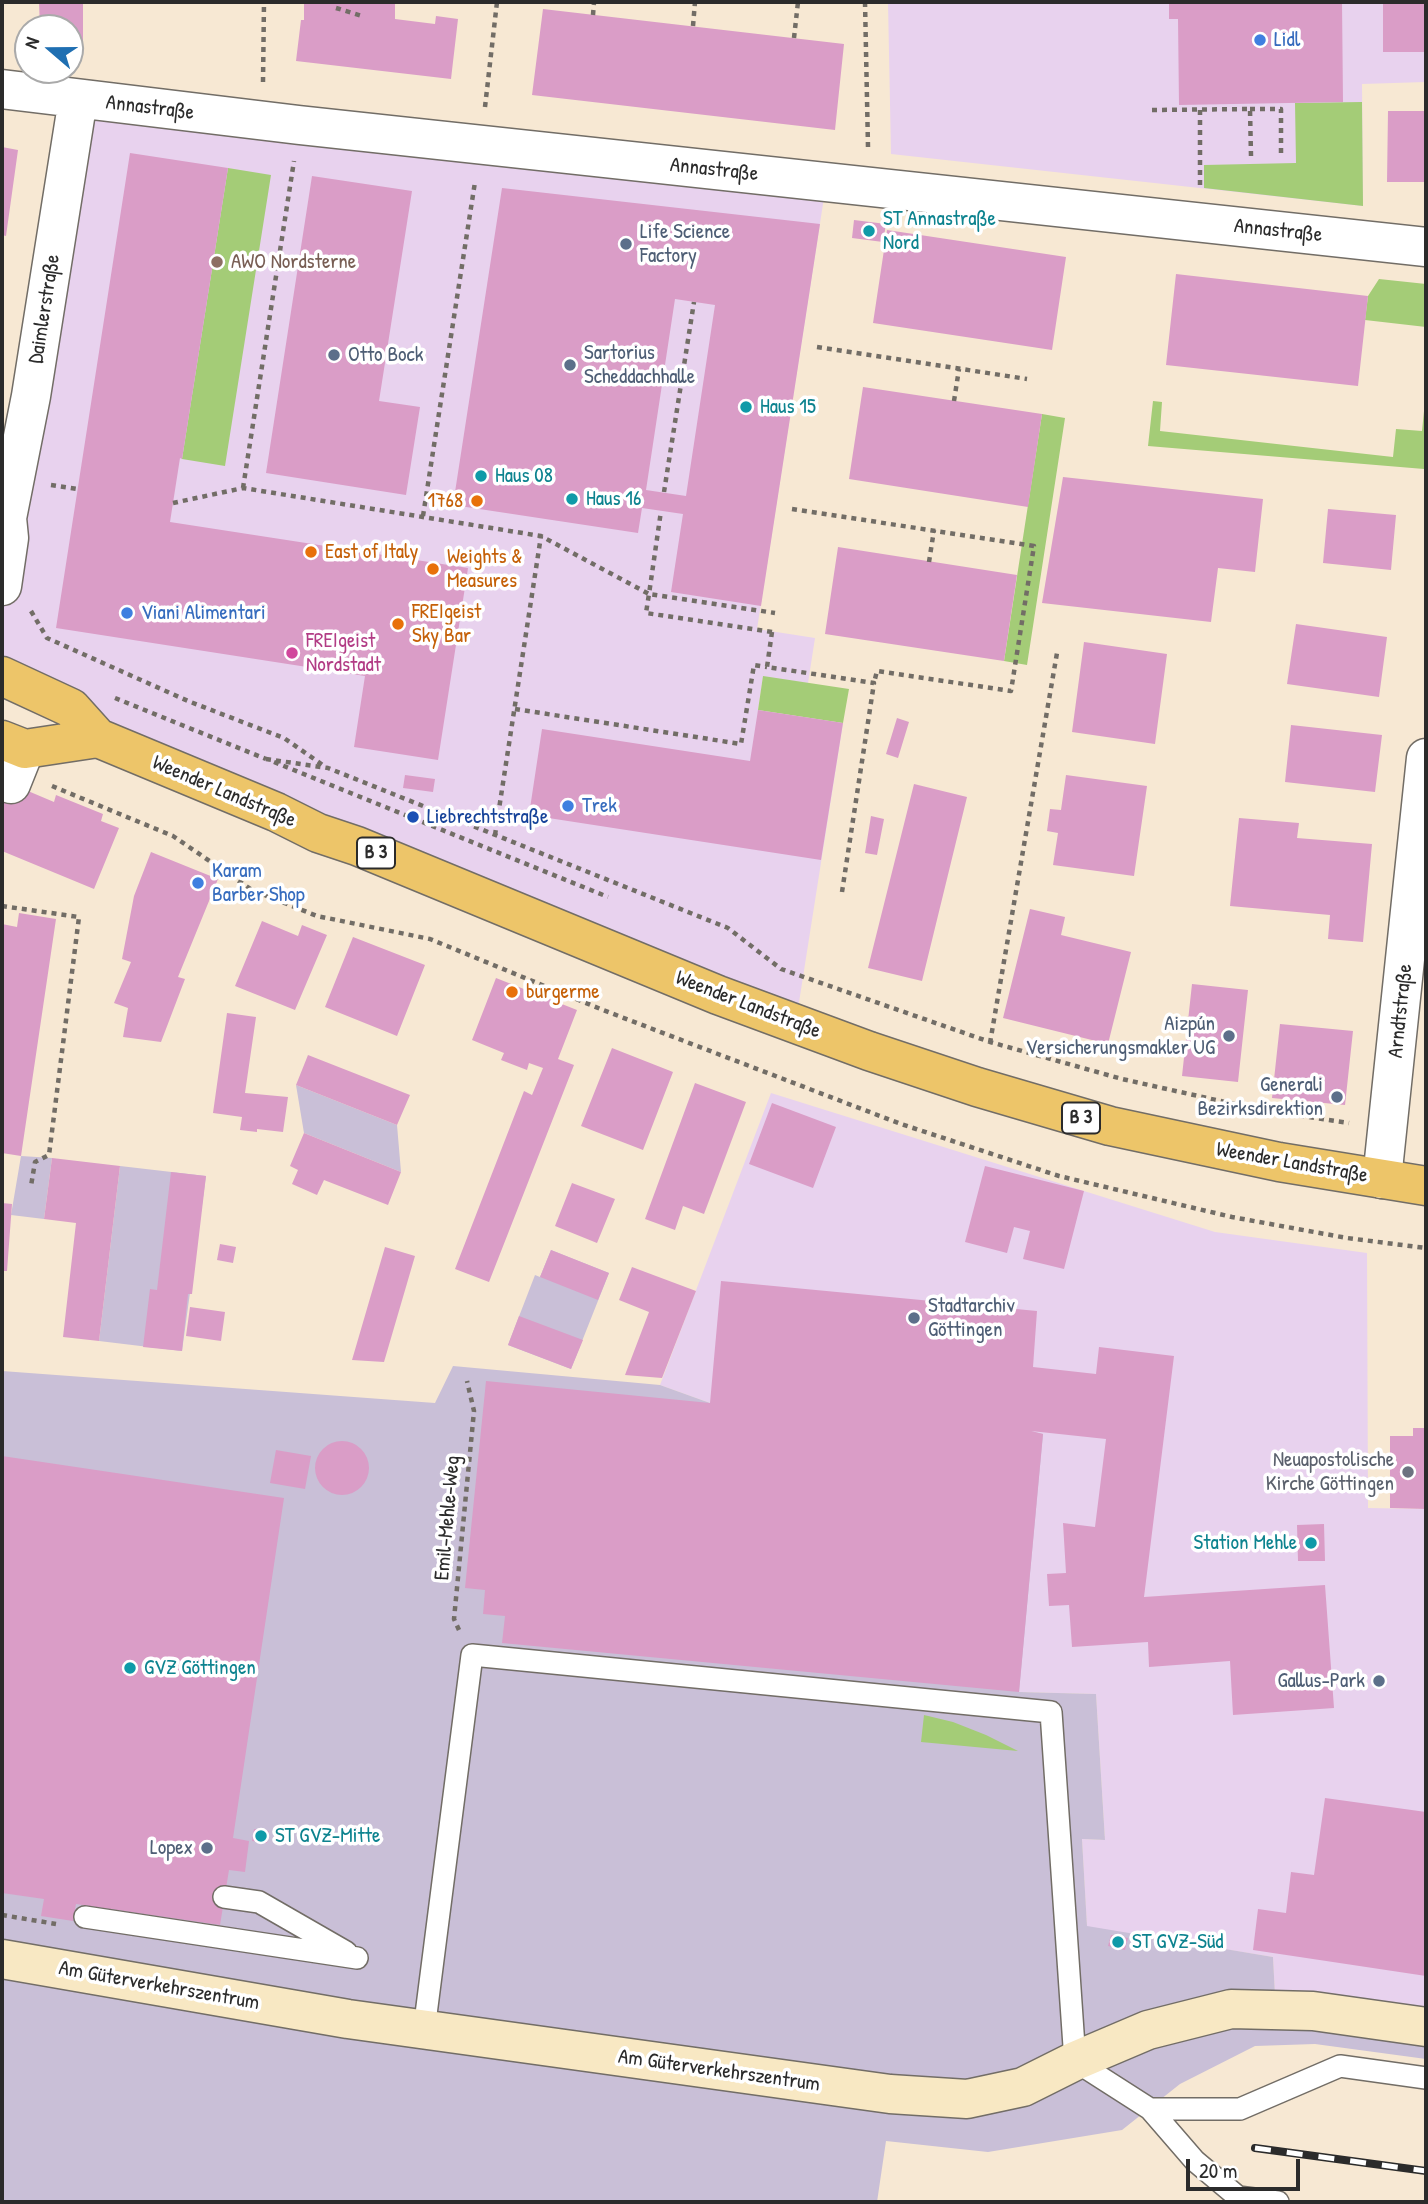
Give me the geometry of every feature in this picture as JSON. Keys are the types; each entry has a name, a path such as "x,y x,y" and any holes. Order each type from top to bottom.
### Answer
{"main road":[{"name":"Weender Landstraße","path":"2,676 71,708 98,738 276,812 318,833 369,851 718,995 869,1051 977,1087 1110,1126 1160,1138 1426,1186"},
{"path":"13,761 98,738"}],"street":[{"name":"Annastraße","path":"2,89 259,121 1426,247"},
{"name":"Daimlerstraße","path":"2,586 9,538 5,523 31,396 78,99"},
{"name":"Arndtstraße","path":"1382,1179 1426,758"},
{"name":"Am Güterverkehrszentrum","path":"2,1959 348,2019 890,2094 967,2099 1023,2087 1148,2030 1231,2009 1313,2011 1426,2027"}],"lane":[{"path":"424,2030 472,1656 1051,1712 1075,2061 1150,2109 1195,2161 1238,2197 1278,2202"},
{"path":"85,1917 357,1958 259,1902 224,1897"},
{"path":"1150,2109 1240,2109 1340,2066 1426,2078"}],"path":[{"path":"259,121 263,80 264,2"},
{"path":"423,516 480,145 497,2"},
{"path":"593,15 594,2"},
{"path":"693,26 695,2"},
{"path":"794,38 798,2"},
{"path":"865,2 868,187"},
{"path":"335,8 362,16"},
{"path":"1250,109 1251,156"},
{"path":"1152,110 1281,109 1282,156"},
{"path":"1200,110 1201,222"},
{"path":"243,488 299,125"},
{"path":"664,492 694,302"},
{"path":"817,347 1027,379"},
{"path":"954,401 959,369"},
{"path":"173,503 243,488 541,536 649,594 725,603 775,613"},
{"path":"792,509 1034,546 1011,691 877,671 842,892"},
{"path":"661,511 646,613 772,632 767,667"},
{"path":"929,562 934,530"},
{"path":"495,835 541,536"},
{"path":"47,638 188,701 284,738 328,768 728,928 781,969 990,1042 1147,1085 1261,1110 1389,1129"},
{"path":"977,1087 990,1042 1057,653"},
{"path":"514,709 741,744 754,665 874,683"},
{"path":"112,696 608,897"},
{"path":"266,759 328,768"},
{"path":"13,761 173,836 252,890 317,916 430,939 603,1010 901,1124 1059,1176 1232,1217 1347,1238 1426,1248"},
{"path":"2,906 79,917 49,1155 35,1162 31,1186"},
{"name":"Emil-Mehle-Weg","path":"467,1381 474,1411 454,1619 472,1656"},
{"path":"2,1915 73,1926 85,1917"}],"shaded area":[{"path":"888,2 1426,2 1426,82 1362,84 1363,206 891,154"},
{"path":"87,110 825,191 757,629 815,638 808,683 763,677 758,710 843,723 797,1015 2,691 2,560"},
{"path":"296,1085 397,1125 401,1172 304,1133"},
{"path":"771,1093 1215,1232 1367,1253 1368,1508 1426,1509 1426,2016 1275,1995 1273,1957 1087,1927 1082,1839 1105,1840 1096,1694 1019,1692 710,1403 660,1385"},
{"path":"21,1156 52,1158 44,1219 11,1215"},
{"path":"120,1166 206,1176 182,1351 99,1341"},
{"path":"551,1250 609,1273 571,1369 508,1345 535,1275 540,1277"},
{"path":"453,1366 660,1385 710,1403 1025,1430 1043,1434 1019,1692 1096,1694 1105,1840 1082,1839 1087,1926 1273,1957 1275,1995 1426,2016 1426,2059 1315,2044 1255,2046 1180,2084 1122,2130 988,2152 886,2141 877,2202 2,2202 2,1371 435,1403"}],"green space":[{"path":"1362,102 1363,206 1204,188 1204,165 1296,163 1295,103"},
{"path":"228,168 271,175 225,466 182,459"},
{"path":"1379,279 1426,284 1426,327 1365,320 1368,296"},
{"path":"1426,391 1424,469 1148,446 1153,401 1162,402 1160,431 1393,457 1396,429 1422,431"},
{"path":"1042,414 1065,418 1027,665 1004,661"},
{"path":"763,676 849,689 843,723 758,710"},
{"path":"924,1715 953,1722 1018,1751 921,1742"}],"building":[{"path":"39,2 83,2 83,14 39,14"},
{"path":"304,2 395,2 395,19 435,24 436,16 458,19 451,79 296,61 301,20 304,20"},
{"name":"Lidl","path":"1169,2 1342,2 1343,102 1179,105 1178,19 1169,19"},
{"path":"1383,2 1426,2 1426,52 1383,52"},
{"path":"543,9 844,44 835,130 532,95"},
{"path":"1388,111 1426,111 1426,182 1387,182"},
{"path":"2,147 18,150 6,236 2,235"},
{"path":"130,153 228,168 170,522 468,568 438,760 354,747 365,676 56,628"},
{"path":"312,176 412,191 379,401 420,407 406,495 266,473"},
{"path":"502,188 820,224 761,606 671,592 683,514 642,508 638,533 453,505","holes":["675,299 715,305 686,496 646,490"]},
{"name":"ST Annastraße Nord","path":"854,220 886,224 883,242 852,238"},
{"path":"887,230 1066,257 1052,350 873,323"},
{"path":"1176,274 1368,296 1358,386 1166,365"},
{"path":"863,387 1042,414 1028,507 849,479"},
{"path":"1063,477 1263,499 1255,572 1218,568 1211,622 1042,603"},
{"path":"1328,509 1396,515 1391,570 1323,563"},
{"path":"838,547 1017,575 1004,661 825,634"},
{"path":"1296,624 1387,637 1379,697 1287,684"},
{"path":"1084,642 1167,654 1155,744 1072,732"},
{"path":"758,710 843,723 821,860 529,815 542,729 750,761"},
{"path":"897,718 909,722 898,758 886,754"},
{"path":"1291,725 1382,735 1375,792 1285,782"},
{"path":"405,775 435,779 433,792 403,788"},
{"path":"1066,775 1147,786 1134,876 1053,865 1058,833 1047,831 1050,809 1061,810"},
{"path":"2,780 54,802 56,795 103,814 101,821 119,828 94,889 2,851"},
{"path":"914,784 967,797 922,981 868,968"},
{"path":"871,816 884,819 877,855 865,853"},
{"path":"1239,818 1299,823 1297,838 1372,844 1363,942 1328,939 1330,915 1230,906"},
{"path":"151,852 218,879 178,977 185,979 161,1042 123,1037 128,1008 114,1003 131,962 122,959 134,896"},
{"path":"1030,909 1065,917 1061,935 1131,952 1108,1044 1003,1018"},
{"path":"19,913 56,919 21,1156 2,1153 2,924 17,927"},
{"path":"262,921 298,936 302,925 327,935 295,1010 235,986"},
{"path":"353,937 425,965 397,1036 325,1007"},
{"path":"496,978 577,1010 558,1059 574,1065 489,1282 455,1269 524,1091 532,1095 543,1068 529,1063 527,1070 501,1060 504,1053 472,1040"},
{"path":"1192,984 1248,990 1238,1082 1182,1076"},
{"path":"227,1013 256,1017 245,1093 288,1097 283,1132 240,1130 242,1117 213,1113"},
{"path":"1280,1024 1353,1031 1345,1105 1272,1098"},
{"path":"612,1048 673,1072 643,1150 581,1126"},
{"path":"308,1055 410,1095 397,1125 296,1085"},
{"path":"695,1083 746,1102 704,1214 683,1206 675,1230 645,1219"},
{"path":"772,1103 836,1127 813,1188 749,1164"},
{"path":"304,1133 401,1172 388,1205 324,1180 317,1195 292,1184 298,1170 290,1166"},
{"path":"52,1158 120,1166 99,1341 63,1337 76,1223 44,1219"},
{"path":"985,1166 1084,1191 1064,1269 1023,1259 1030,1231 1014,1227 1007,1253 965,1242"},
{"path":"171,1172 206,1176 192,1294 188,1294 182,1351 143,1347 150,1289 157,1290"},
{"path":"572,1183 615,1199 597,1243 555,1226"},
{"path":"2,1203 12,1204 7,1271 2,1271"},
{"path":"220,1244 236,1247 233,1263 217,1260"},
{"path":"385,1247 415,1256 384,1362 352,1360"},
{"path":"551,1250 609,1273 598,1300 540,1277"},
{"path":"632,1267 696,1291 662,1378 625,1375 649,1312 619,1300"},
{"path":"721,1281 1037,1311 1033,1367 1096,1374 1099,1347 1174,1356 1144,1597 1325,1585 1334,1708 1233,1715 1230,1661 1149,1667 1148,1642 1072,1647 1069,1605 1049,1606 1047,1574 1066,1573 1063,1523 1095,1527 1106,1439 1031,1431 1043,1434 1019,1692 502,1643 505,1616 483,1614 485,1590 465,1588 486,1381 710,1403"},
{"path":"190,1307 225,1312 221,1341 186,1336"},
{"path":"519,1316 583,1340 571,1369 508,1345"},
{"name":"Neuapostolische Kirche Göttingen","path":"1413,1428 1426,1428 1426,1509 1390,1508 1390,1436 1413,1436"},
{"path":"342,1441 361,1449 369,1468 361,1487 342,1495 323,1487 315,1468 323,1449"},
{"path":"276,1450 311,1456 305,1489 270,1483"},
{"name":"GVZ Göttingen","path":"2,1456 284,1498 233,1838 249,1841 245,1872 229,1870 220,1925 76,1904 73,1921 41,1916 44,1899 2,1893"},
{"name":"Station Mehle","path":"1324,1524 1325,1561 1298,1561 1297,1525"},
{"path":"1325,1798 1426,1812 1426,1976 1253,1950 1258,1909 1286,1913 1291,1872 1314,1875"},
{"name":"ST GVZ-Mitte","path":"254,1829 269,1831 267,1843 252,1841"},
{"name":"ST GVZ-Süd","path":"1111,1935 1128,1938 1125,1950 1108,1946"}],"railway":[{"path":"1255,2148 1426,2171"}],"place":[{"name":"Lidl","path":"1260,40"},
{"name":"ST Annastraße Nord","path":"869,231"},
{"name":"Life Science Factory","path":"626,244"},
{"name":"AWO Nordsterne","path":"217,262"},
{"name":"Otto Bock","path":"334,355"},
{"name":"Sartorius Scheddachhalle","path":"570,365"},
{"name":"Haus 15","path":"746,407"},
{"name":"Haus 08","path":"481,476"},
{"name":"Haus 16","path":"572,499"},
{"name":"1768","path":"477,501"},
{"name":"East of Italy","path":"311,552"},
{"name":"Weights & Measures","path":"433,569"},
{"name":"Viani Alimentari","path":"127,613"},
{"name":"FREIgeist Sky Bar","path":"398,624"},
{"name":"FREIgeist Nordstadt","path":"292,653"},
{"name":"Trek","path":"568,806"},
{"name":"Liebrechtstraße","path":"413,817"},
{"name":"Karam Barber Shop","path":"198,883"},
{"name":"burgerme","path":"512,992"},
{"name":"Aizpún Versicherungsmakler UG","path":"1229,1036"},
{"name":"Generali Bezirksdirektion","path":"1337,1097"},
{"name":"Stadtarchiv Göttingen","path":"914,1318"},
{"name":"Neuapostolische Kirche Göttingen","path":"1408,1472"},
{"name":"Station Mehle","path":"1311,1543"},
{"name":"GVZ Göttingen","path":"130,1668"},
{"name":"Gallus-Park","path":"1379,1681"},
{"name":"ST GVZ-Mitte","path":"261,1836"},
{"name":"Lopex","path":"207,1848"},
{"name":"ST GVZ-Süd","path":"1118,1942"}]}
